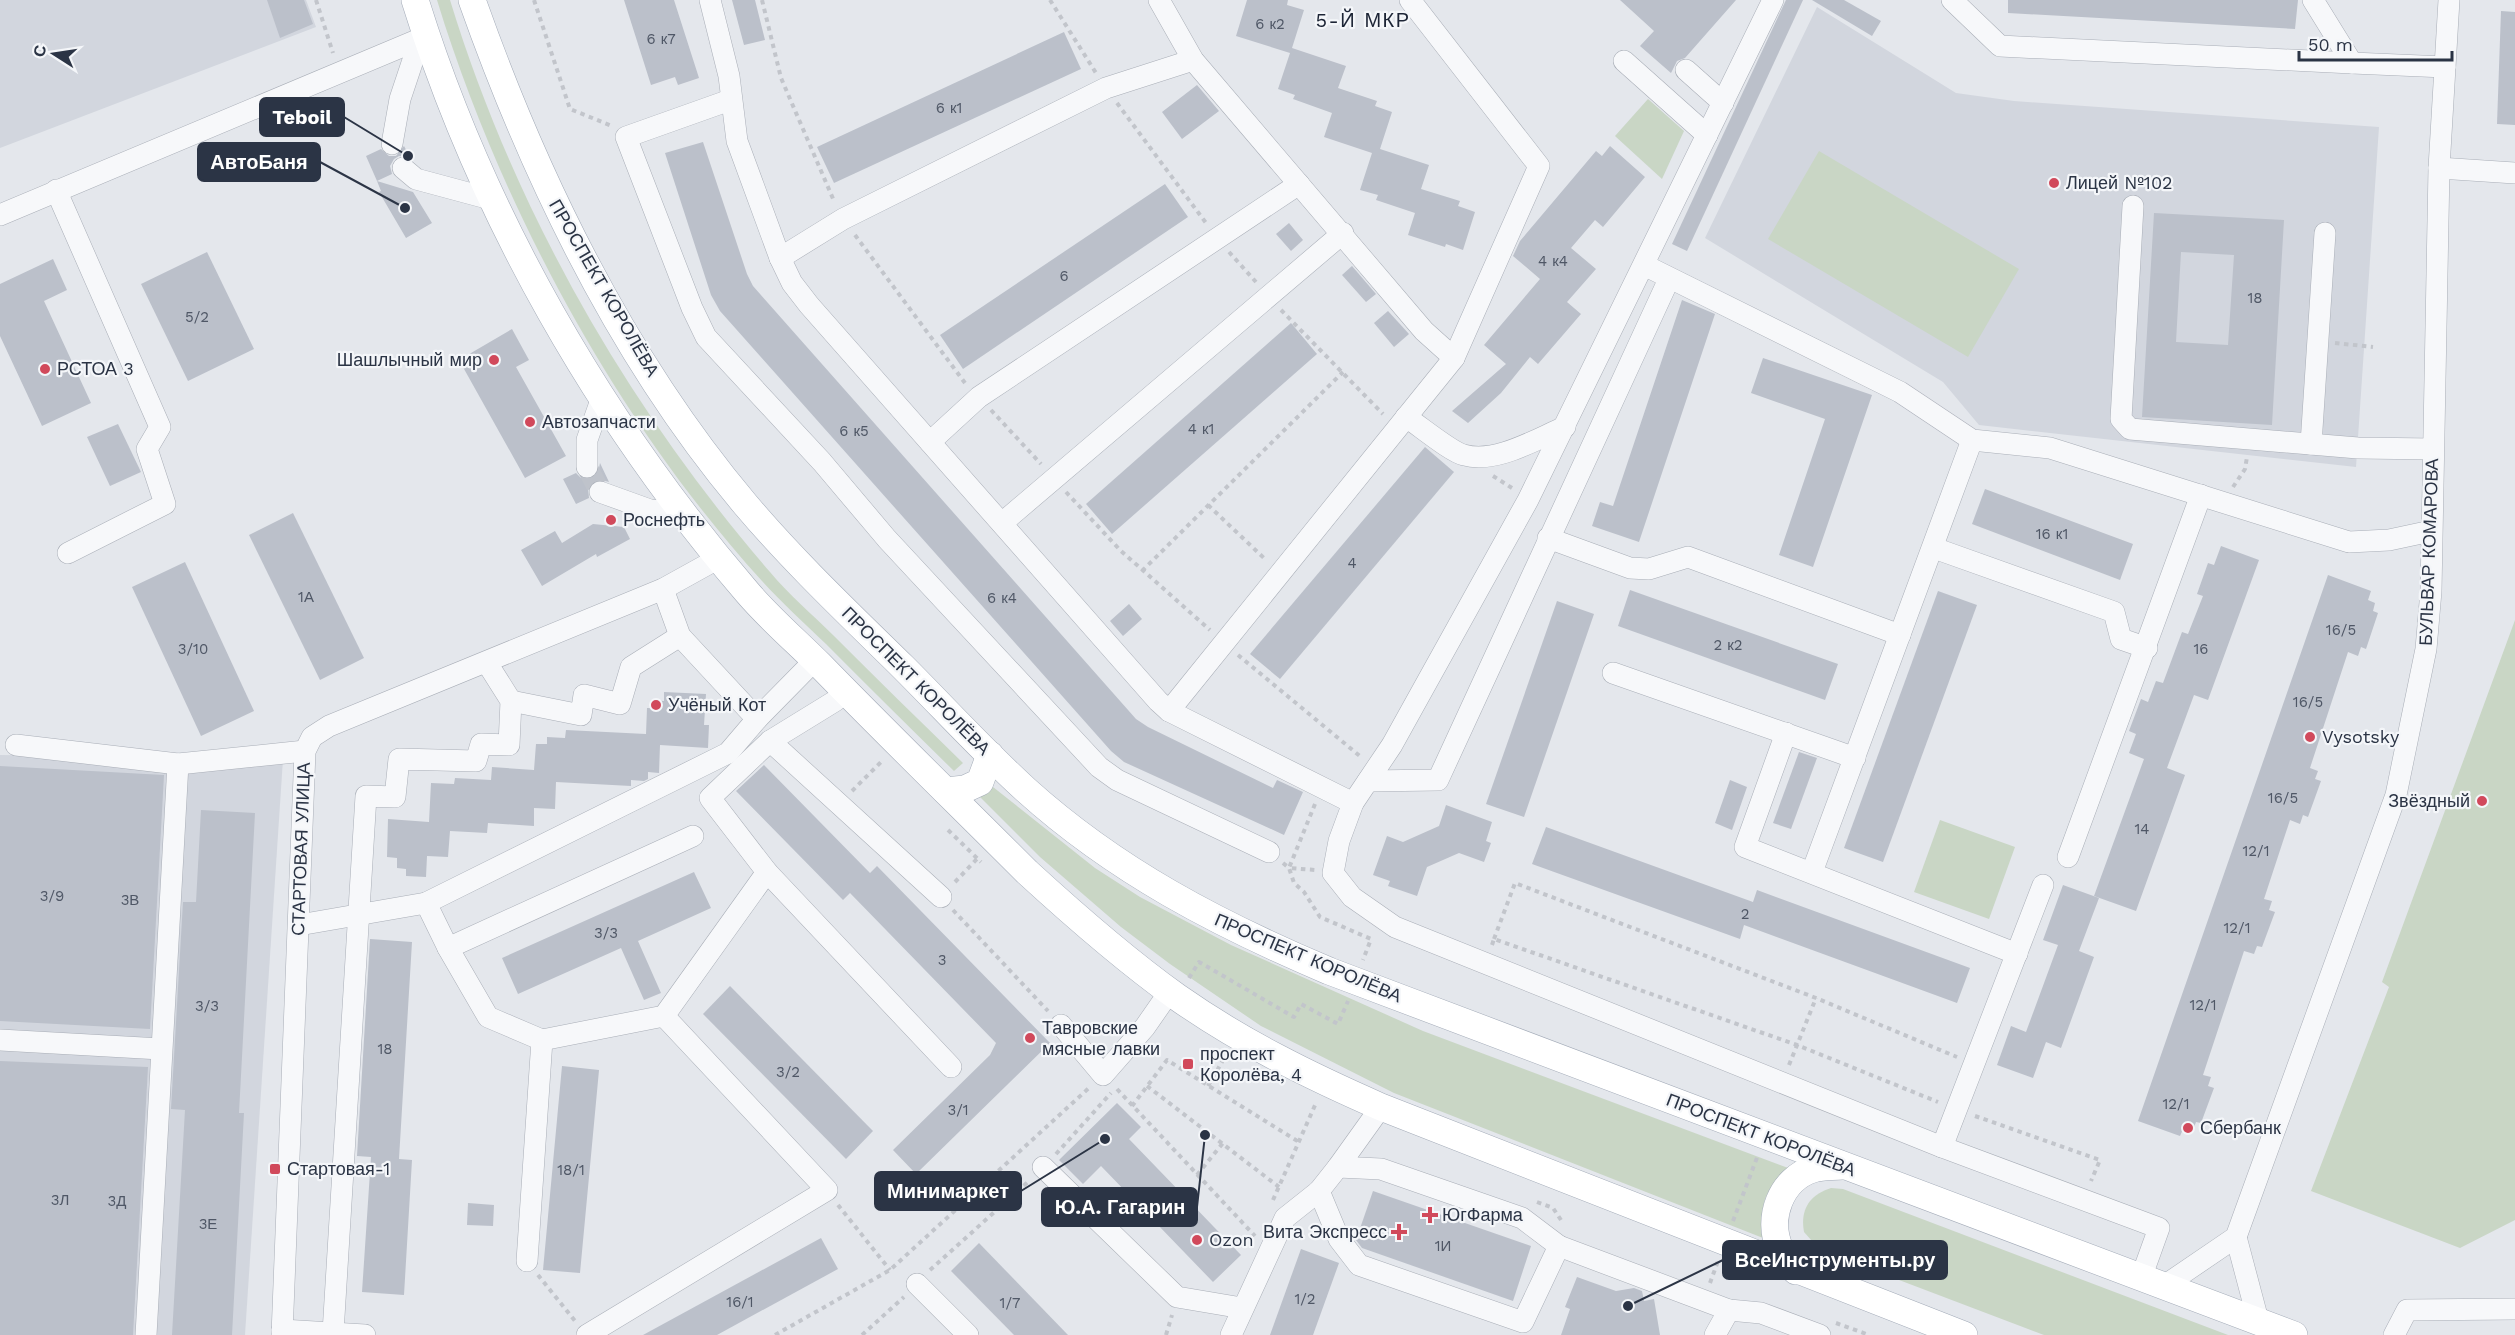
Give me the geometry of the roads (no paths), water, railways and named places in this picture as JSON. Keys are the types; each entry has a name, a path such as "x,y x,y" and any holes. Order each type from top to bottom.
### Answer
{"main road":[{"path":"415,0 424,38 468,142 537,286 602,396 684,513 749,594 845,692 1069,910 1170,991 1250,1043 1317,1079 1381,1107 1964,1335"},
{"name":"ПРОСПЕКТ КОРОЛЁВА","path":"472,0 522,131 584,261 624,331 691,433 743,501 793,558 1026,790 1106,853 1182,902 1236,931 1329,971 2294,1335"},
{"path":"946,791 965,789 980,782 990,754"},
{"path":"1796,1271 1780,1249 1774,1226 1779,1200 1794,1179 1814,1168 1842,1166"}],"street":[{"path":"710,0 729,76 730,100 737,141 780,258 792,283 809,305 1169,711 1353,802"},
{"path":"1159,0 1193,60 1343,233 1424,331 1454,358"},
{"path":"1169,711 1454,358 1539,166 1410,0"},
{"path":"1773,0 1528,500 1372,775 1353,802 1339,841 1333,873 1352,897 1395,927 1942,1147 2159,1228 2152,1282"},
{"path":"1952,0 2000,46 2445,67"},
{"path":"2313,0 2352,63"},
{"name":"БУЛЬВАР КОМАРОВА","path":"2236,1237 2396,795 2426,649 2431,591 2439,168 2449,0"},
{"path":"0,215 424,38"},
{"path":"392,144 400,99 424,38"},
{"path":"780,258 843,219 1106,88 1193,60"},
{"path":"1624,61 1707,135"},
{"path":"1686,70 1723,103"},
{"path":"730,100 626,137 692,308 706,337 815,454 887,539 1099,767 1118,780 1269,852"},
{"path":"403,168 416,179 494,200"},
{"path":"2439,168 2515,173"},
{"path":"930,442 979,397 1299,184"},
{"path":"56,190 160,427 147,449 165,504 69,553"},
{"path":"2133,206 2121,419 2130,429 2367,448 2433,449"},
{"path":"1002,523 1343,233"},
{"path":"2311,444 2325,233"},
{"path":"1644,265 1900,392 1972,440 2050,448 2349,542 2389,540 2431,531"},
{"path":"1372,775 1438,780 1669,279"},
{"path":"587,467 587,440 602,396"},
{"path":"1406,417 1463,455 1483,457 1505,452 1565,427"},
{"path":"1812,872 1934,548 1972,440"},
{"path":"600,492 650,510 684,513"},
{"path":"2068,857 2147,648 2201,495"},
{"path":"1548,538 1630,568 1649,569 1688,557 1900,635"},
{"path":"1934,548 2114,612 2121,639 2147,648"},
{"name":"СТАРТОВАЯ УЛИЦА","path":"282,1333 305,751 312,737 329,726 663,589 719,558"},
{"path":"663,589 680,636 757,719"},
{"path":"511,701 581,715 584,695 620,704 630,667 680,636"},
{"path":"299,925 426,903 728,753 814,660"},
{"path":"333,1333 366,796 395,797 399,759 476,761 481,744 509,745 511,701 487,663"},
{"path":"1613,673 1855,758"},
{"path":"845,692 835,701 770,741 710,798 767,872 951,1067"},
{"path":"1786,733 1744,847 2017,954"},
{"path":"770,741 941,897"},
{"path":"16,745 178,764 305,751"},
{"path":"146,1335 178,764"},
{"path":"448,948 693,836"},
{"path":"426,903 448,948 488,1017 542,1040 664,1016 767,872"},
{"path":"1942,1147 2043,885"},
{"path":"1061,1025 1110,1082 1170,991"},
{"path":"583,1330 826,1190 664,1016"},
{"path":"0,1040 161,1050"},
{"path":"527,1261 542,1040"},
{"path":"1231,1335 1285,1218 1319,1191 1381,1107"},
{"path":"1043,1167 1177,1297 1242,1308"},
{"path":"1338,1167 1381,1169 1522,1218 1728,1310 1761,1313 1822,1327"},
{"path":"1319,1191 1339,1239 1359,1265 1522,1322 1563,1237"},
{"path":"2152,1282 2236,1237 2258,1320"},
{"path":"917,1284 968,1335"},
{"path":"2394,1335 2407,1310 2515,1309"},
{"path":"1714,1335 1728,1310"},
{"path":"282,1333 365,1335"}],"tunnel":[{"path":"587,467 600,492"}],"place":[{"name":"Teboil","path":"408,156"},
{"name":"Лицей №102","path":"2054,183"},
{"name":"АвтоБаня","path":"405,208"},
{"name":"Шашлычный мир","path":"494,360"},
{"name":"РСТОА 3","path":"45,369"},
{"name":"Автозапчасти","path":"530,422"},
{"name":"Роснефть","path":"611,520"},
{"name":"Учёный Кот","path":"656,705"},
{"name":"Vysotsky","path":"2310,737"},
{"name":"Звёздный","path":"2482,801"},
{"name":"Тавровские мясные лавки","path":"1030,1038"},
{"name":"проспект Королёва, 4","path":"1188,1064"},
{"name":"Сбербанк","path":"2188,1128"},
{"name":"Ю.А. Гагарин","path":"1205,1135"},
{"name":"Минимаркет","path":"1105,1139"},
{"name":"Стартовая-1","path":"275,1169"},
{"name":"ЮгФарма","path":"1430,1215"},
{"name":"Вита Экспресс","path":"1399,1232"},
{"name":"Ozon","path":"1197,1240"},
{"name":"ВсеИнструменты.ру","path":"1628,1306"}],"district":[{"name":"5-Й МКР","path":"1363,20"}]}
